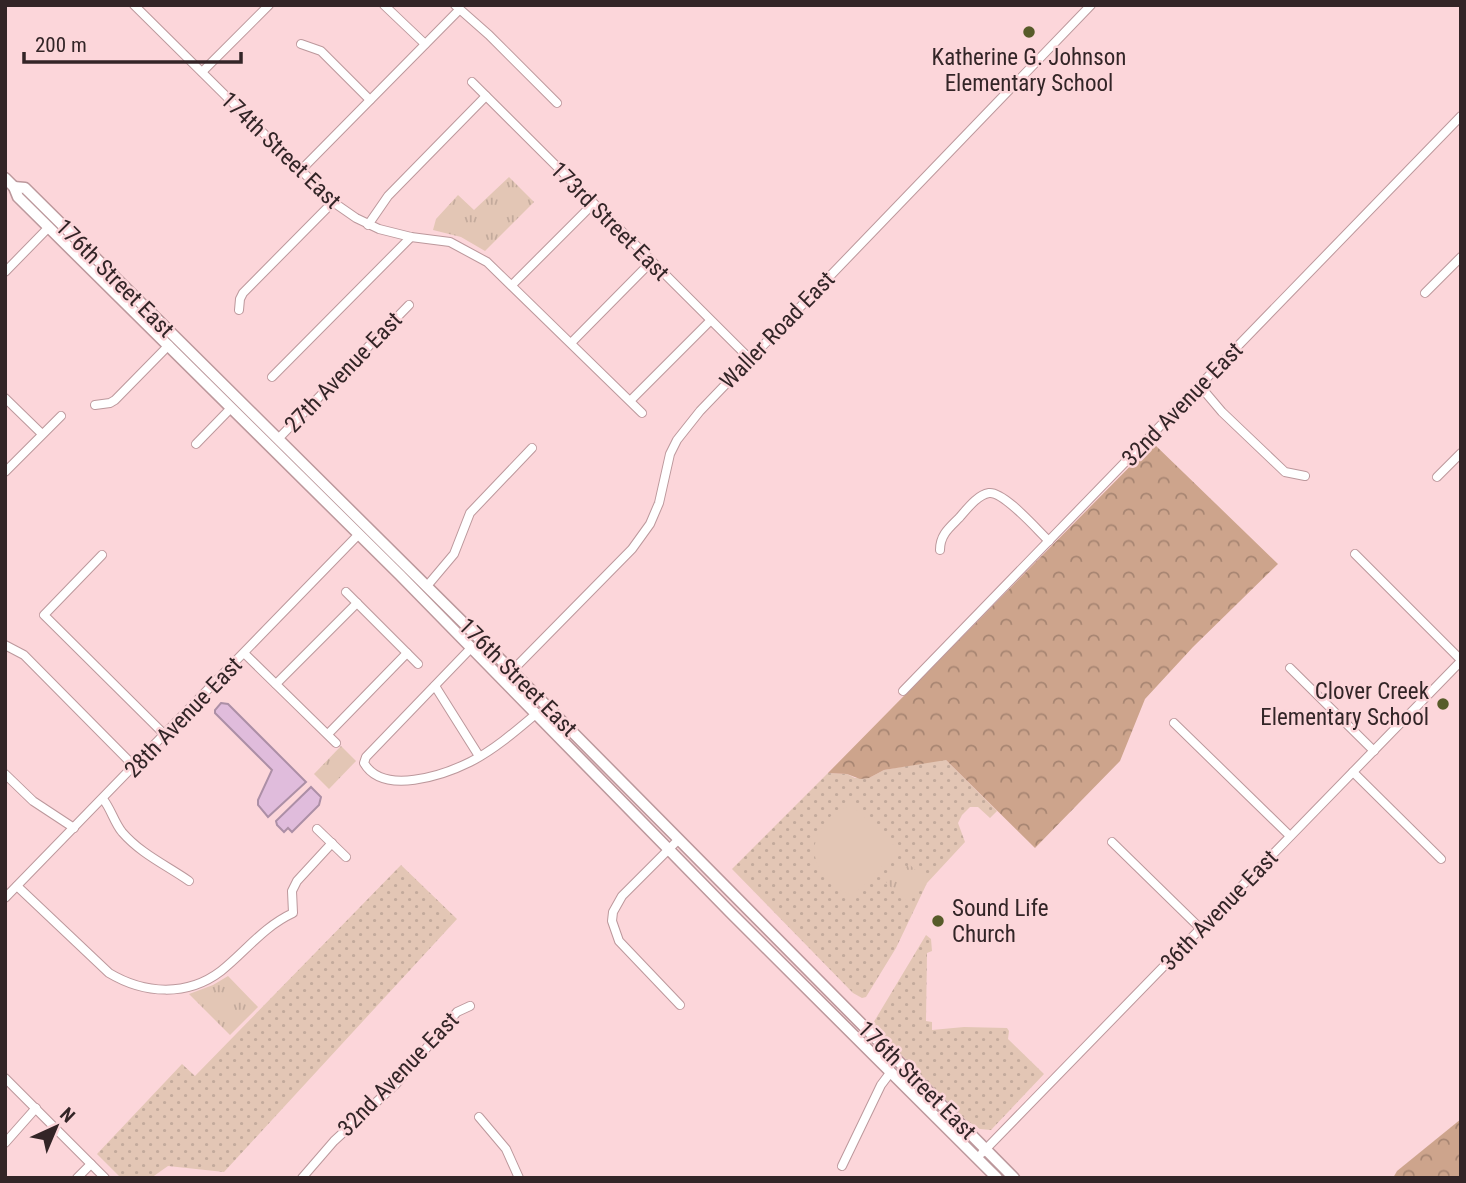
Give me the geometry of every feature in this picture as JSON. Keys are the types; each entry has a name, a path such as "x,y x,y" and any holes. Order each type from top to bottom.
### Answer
{"main road":[{"name":"176th Street East","path":"5,178 14,187 18,197 165,340 537,713 674,845 981,1153 997,1178"},
{"name":"176th Street East","path":"14,187 24,188 512,670 890,1073 981,1153 1014,1178"},
{"path":"165,340 166,335 201,371 209,370"},
{"path":"359,534 365,533 392,559 402,561"}],"street":[{"name":"174th Street East","path":"134,5 333,202 368,225 411,237 450,242 487,262 642,413"},
{"path":"202,72 269,5"},
{"path":"384,5 425,44"},
{"name":"Waller Road East","path":"504,679 632,549 644,533 659,503 665,470 677,440 700,411 1091,5"},
{"path":"300,171 425,44 457,7 557,103"},
{"path":"301,44 321,51 370,100"},
{"name":"173rd Street East","path":"472,82 749,358"},
{"path":"368,225 387,196 486,96"},
{"name":"32nd Avenue East","path":"903,691 1461,116"},
{"path":"239,310 243,293 333,202"},
{"path":"512,285 593,204"},
{"path":"5,272 49,227"},
{"path":"272,377 411,237"},
{"path":"1425,293 1461,257"},
{"path":"571,342 651,262"},
{"name":"27th Avenue East","path":"278,439 409,305"},
{"path":"631,400 710,321"},
{"path":"94,405 115,400 165,340"},
{"path":"1200,386 1222,412 1284,472 1305,475"},
{"path":"5,398 42,435"},
{"path":"196,444 231,408"},
{"path":"5,472 61,416"},
{"path":"427,586 454,554 470,513 532,448"},
{"path":"1437,477 1461,453"},
{"path":"940,550 940,541 946,531 977,500 988,493 1005,499 1049,541"},
{"name":"28th Avenue East","path":"5,898 359,534"},
{"path":"1355,554 1461,661"},
{"path":"102,555 44,615 165,735"},
{"path":"346,593 418,664"},
{"path":"276,684 357,603"},
{"path":"5,645 24,655 134,766"},
{"path":"472,647 366,757 364,763 375,775 384,779 405,780 424,778 450,770 479,756 537,713"},
{"path":"328,734 407,653"},
{"path":"245,654 336,743"},
{"name":"36th Avenue East","path":"981,1153 1461,661"},
{"path":"1290,668 1374,751"},
{"path":"435,686 479,756"},
{"path":"1174,723 1290,836"},
{"path":"1353,772 1441,859"},
{"path":"5,774 33,801 74,828"},
{"path":"103,799 110,807 121,831 143,851 189,881"},
{"path":"317,830 346,857"},
{"path":"1112,842 1201,929"},
{"path":"17,886 108,972 126,982 151,989 183,988 210,978 264,930 293,913 292,891 297,881 332,843"},
{"path":"674,845 619,901 613,912 613,925 619,941 680,1005"},
{"name":"32nd Avenue East","path":"302,1178 334,1141 396,1084 457,1012 470,1006"},
{"path":"842,1166 881,1085 890,1073"},
{"path":"5,1078 105,1178"},
{"path":"5,1143 36,1108"},
{"path":"479,1117 506,1149 519,1178"},
{"path":"78,1178 91,1164"}],"green space":[{"path":"509,177 534,202 485,251 461,237 433,230 436,219 458,195 474,210"},
{"path":"1153,443 1278,564 1193,647 1145,699 1120,761 1035,848 946,760 884,770 869,778 860,779 847,774 828,773"},
{"path":"341,746 356,761 329,789 314,774"},
{"path":"946,760 997,811 990,818 978,807 970,807 962,815 958,823 965,842 927,883 896,948 866,997 862,998 853,993 732,869 828,773 869,778 884,770"},
{"path":"853,807 897,848 897,852 853,895 831,884 818,866 815,856 818,834 825,823 834,813"},
{"path":"897,863 904,869 909,864 924,878 904,901 883,879"},
{"path":"401,865 457,919 224,1172 168,1166 151,1178 121,1178 97,1154 182,1064 195,1076"},
{"path":"926,935 931,939 932,951 927,953 926,1021 932,1022 932,1030 964,1027 1007,1028 1008,1039 1044,1074 991,1130 980,1129 966,1120 872,1025"},
{"path":"228,976 258,1007 230,1035 189,994"},
{"path":"1461,1119 1461,1178 1393,1178 1397,1171"}],"shaded area":[{"path":"221,703 228,704 306,782 268,817 258,805 258,800 272,770 215,713"},
{"path":"311,787 321,797 319,805 292,832 288,828 284,832 276,821"}],"place":[{"name":"Katherine G. Johnson Elementary School","path":"1029,32"},
{"name":"Clover Creek Elementary School","path":"1443,704"},
{"name":"Sound Life Church","path":"938,921"}]}
